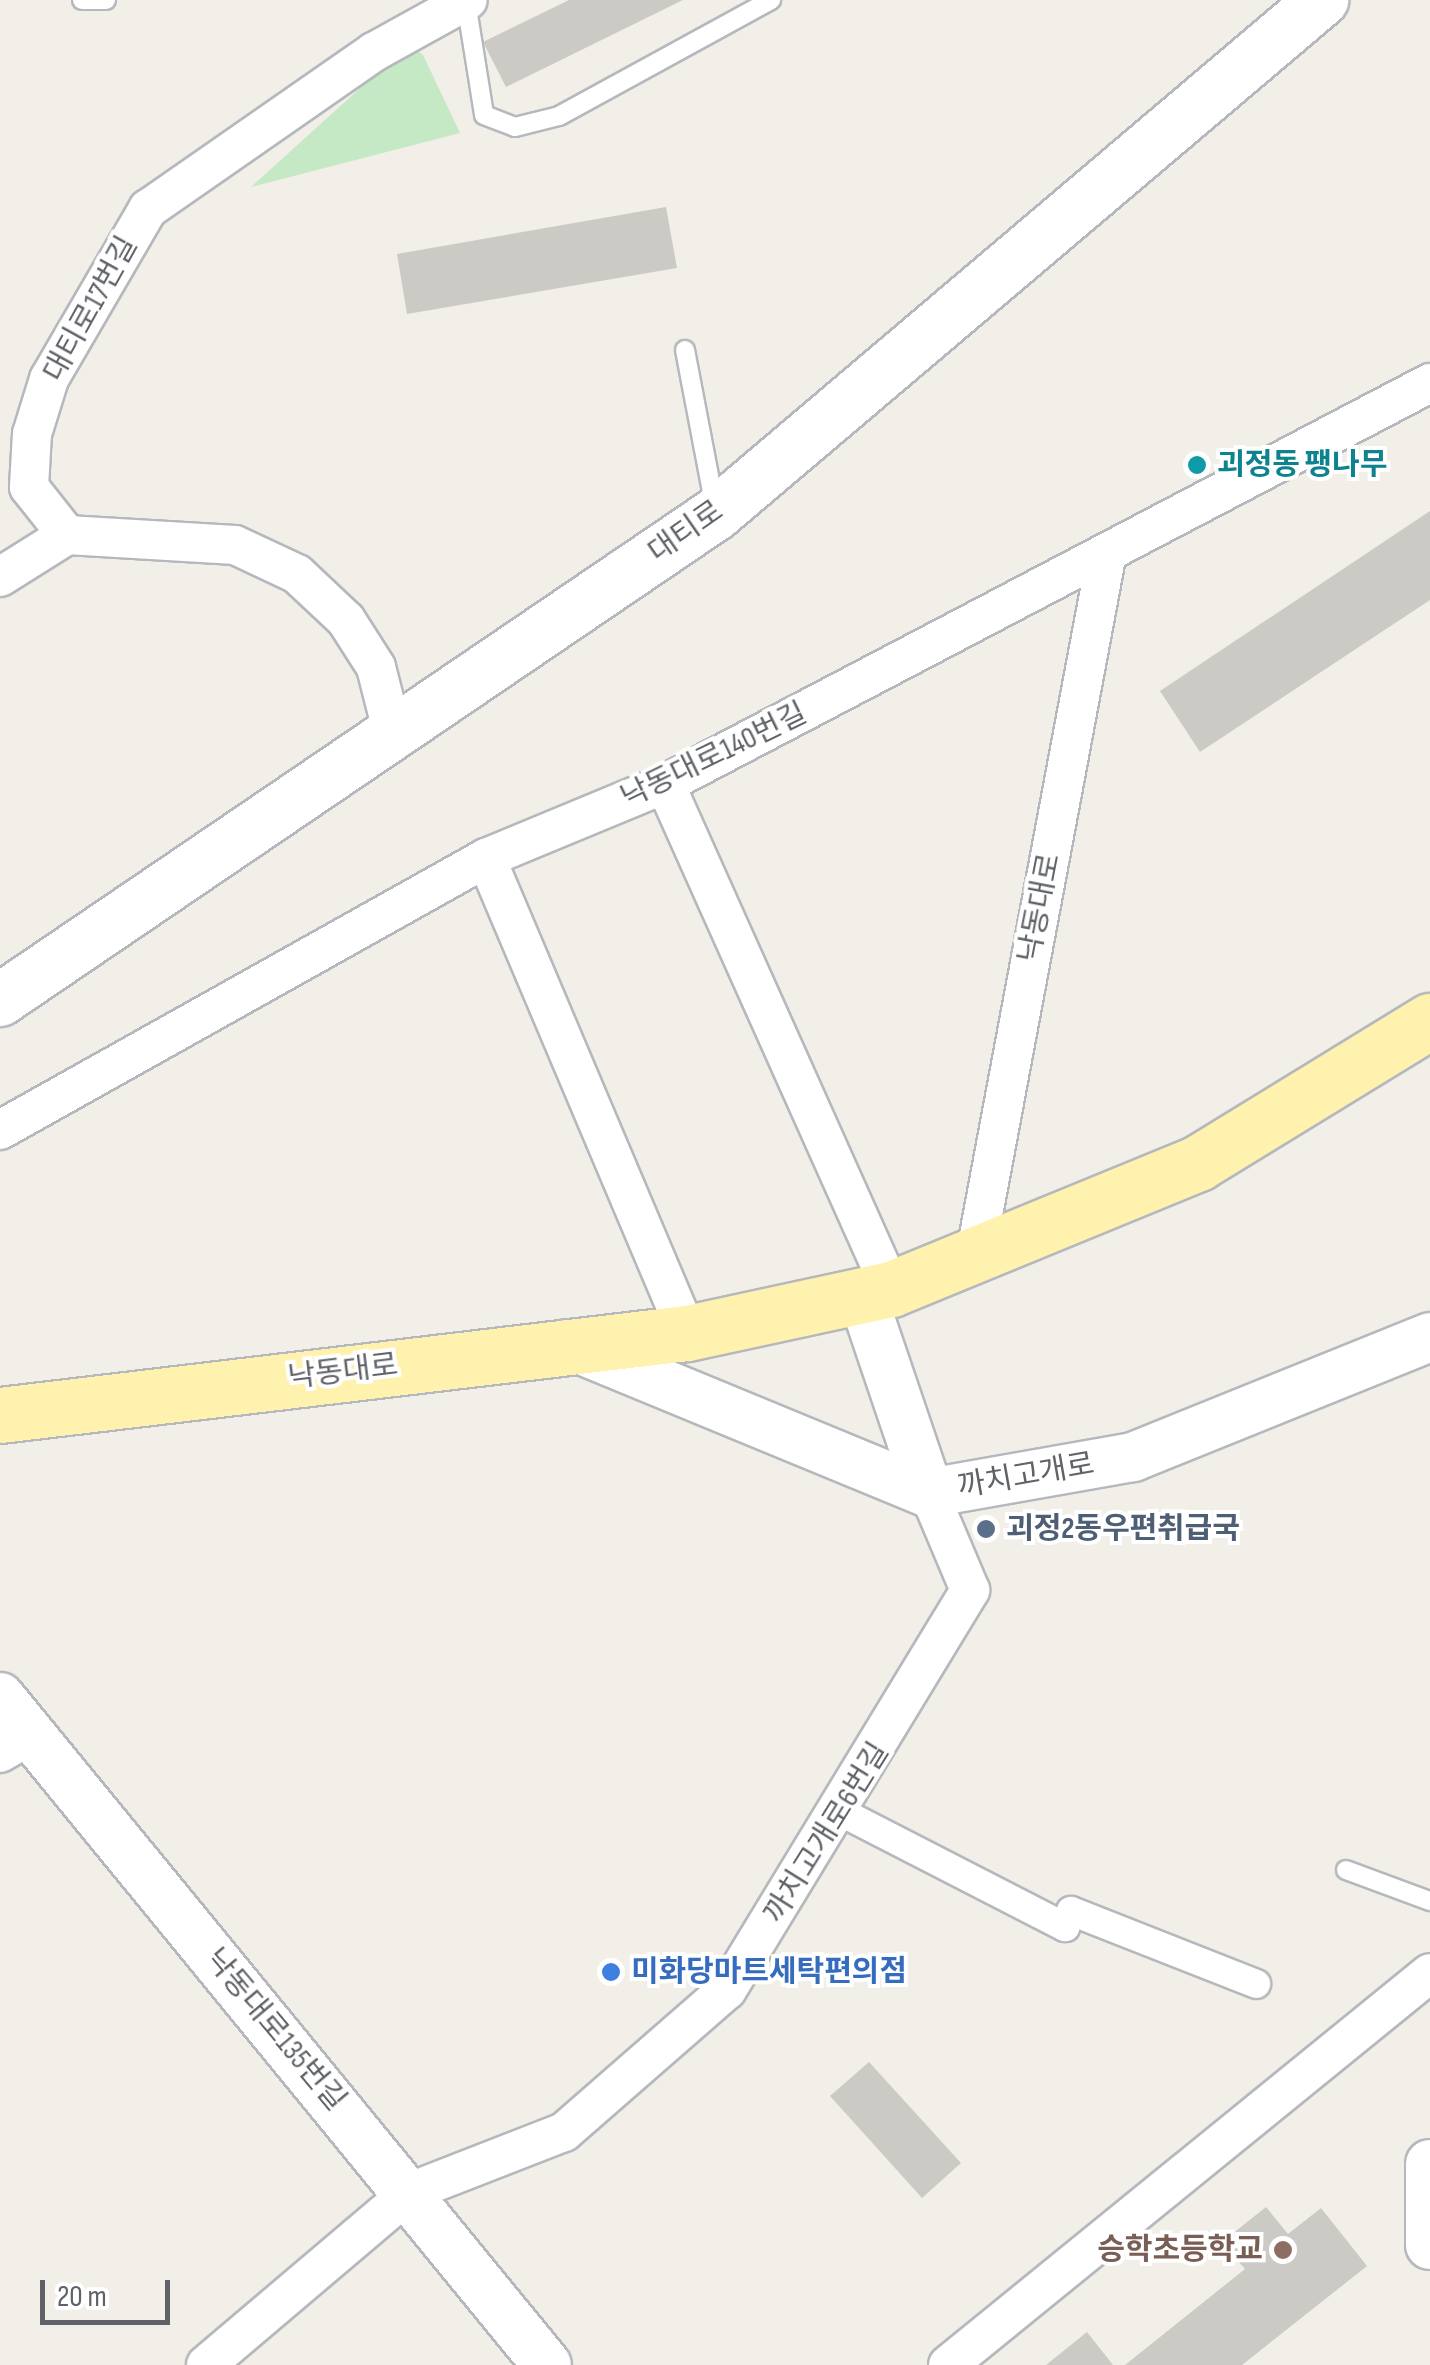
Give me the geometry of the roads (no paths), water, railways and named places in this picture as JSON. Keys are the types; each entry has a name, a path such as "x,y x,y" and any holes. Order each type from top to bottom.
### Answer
{"main road":[{"name":"대티로","path":"0,1000 392,730 716,514 1322,0"},
{"name":"낙동대로","path":"0,1415 568,1344 687,1333 876,1292 975,1256 1198,1163 1430,1021"}],"street":[{"name":"대티로17번길","path":"67,535 29,487 32,434 49,380 148,209 374,52 467,1"},
{"name":"낙동대로140번길","path":"0,1130 486,858 665,784 1106,558 1430,383"},
{"path":"0,577 67,535 235,545 298,574 346,620 376,668 392,730"},
{"name":"낙동대로","path":"975,1256 1106,558"},
{"path":"665,784 876,1292 929,1493"},
{"path":"486,858 687,1333"},
{"name":"까치고개로","path":"568,1344 929,1493 1133,1457 1430,1337"},
{"name":"까치고개로6번길","path":"206,2365 410,2192 564,2132 712,2003 843,1813 970,1590 929,1493"},
{"name":"낙동대로135번길","path":"0,1697 15,1745 410,2192 547,2365"},
{"path":"843,1813 1065,1926 1071,1911 1256,1984"},
{"path":"948,2365 1430,1973"},
{"path":"1430,2164 1430,2245"}],"lane":[{"path":"82,0 106,0"},
{"path":"467,1 484,115 515,128 558,116 771,0"},
{"path":"685,350 716,514"},
{"path":"1346,1870 1430,1901"}],"place":[{"name":"괴정동 팽나무","path":"1197,465"},
{"name":"괴정2동우편취급국","path":"986,1529"},
{"name":"미화당마트세탁편의점","path":"611,1972"},
{"name":"승학초등학교","path":"1283,2250"}]}
